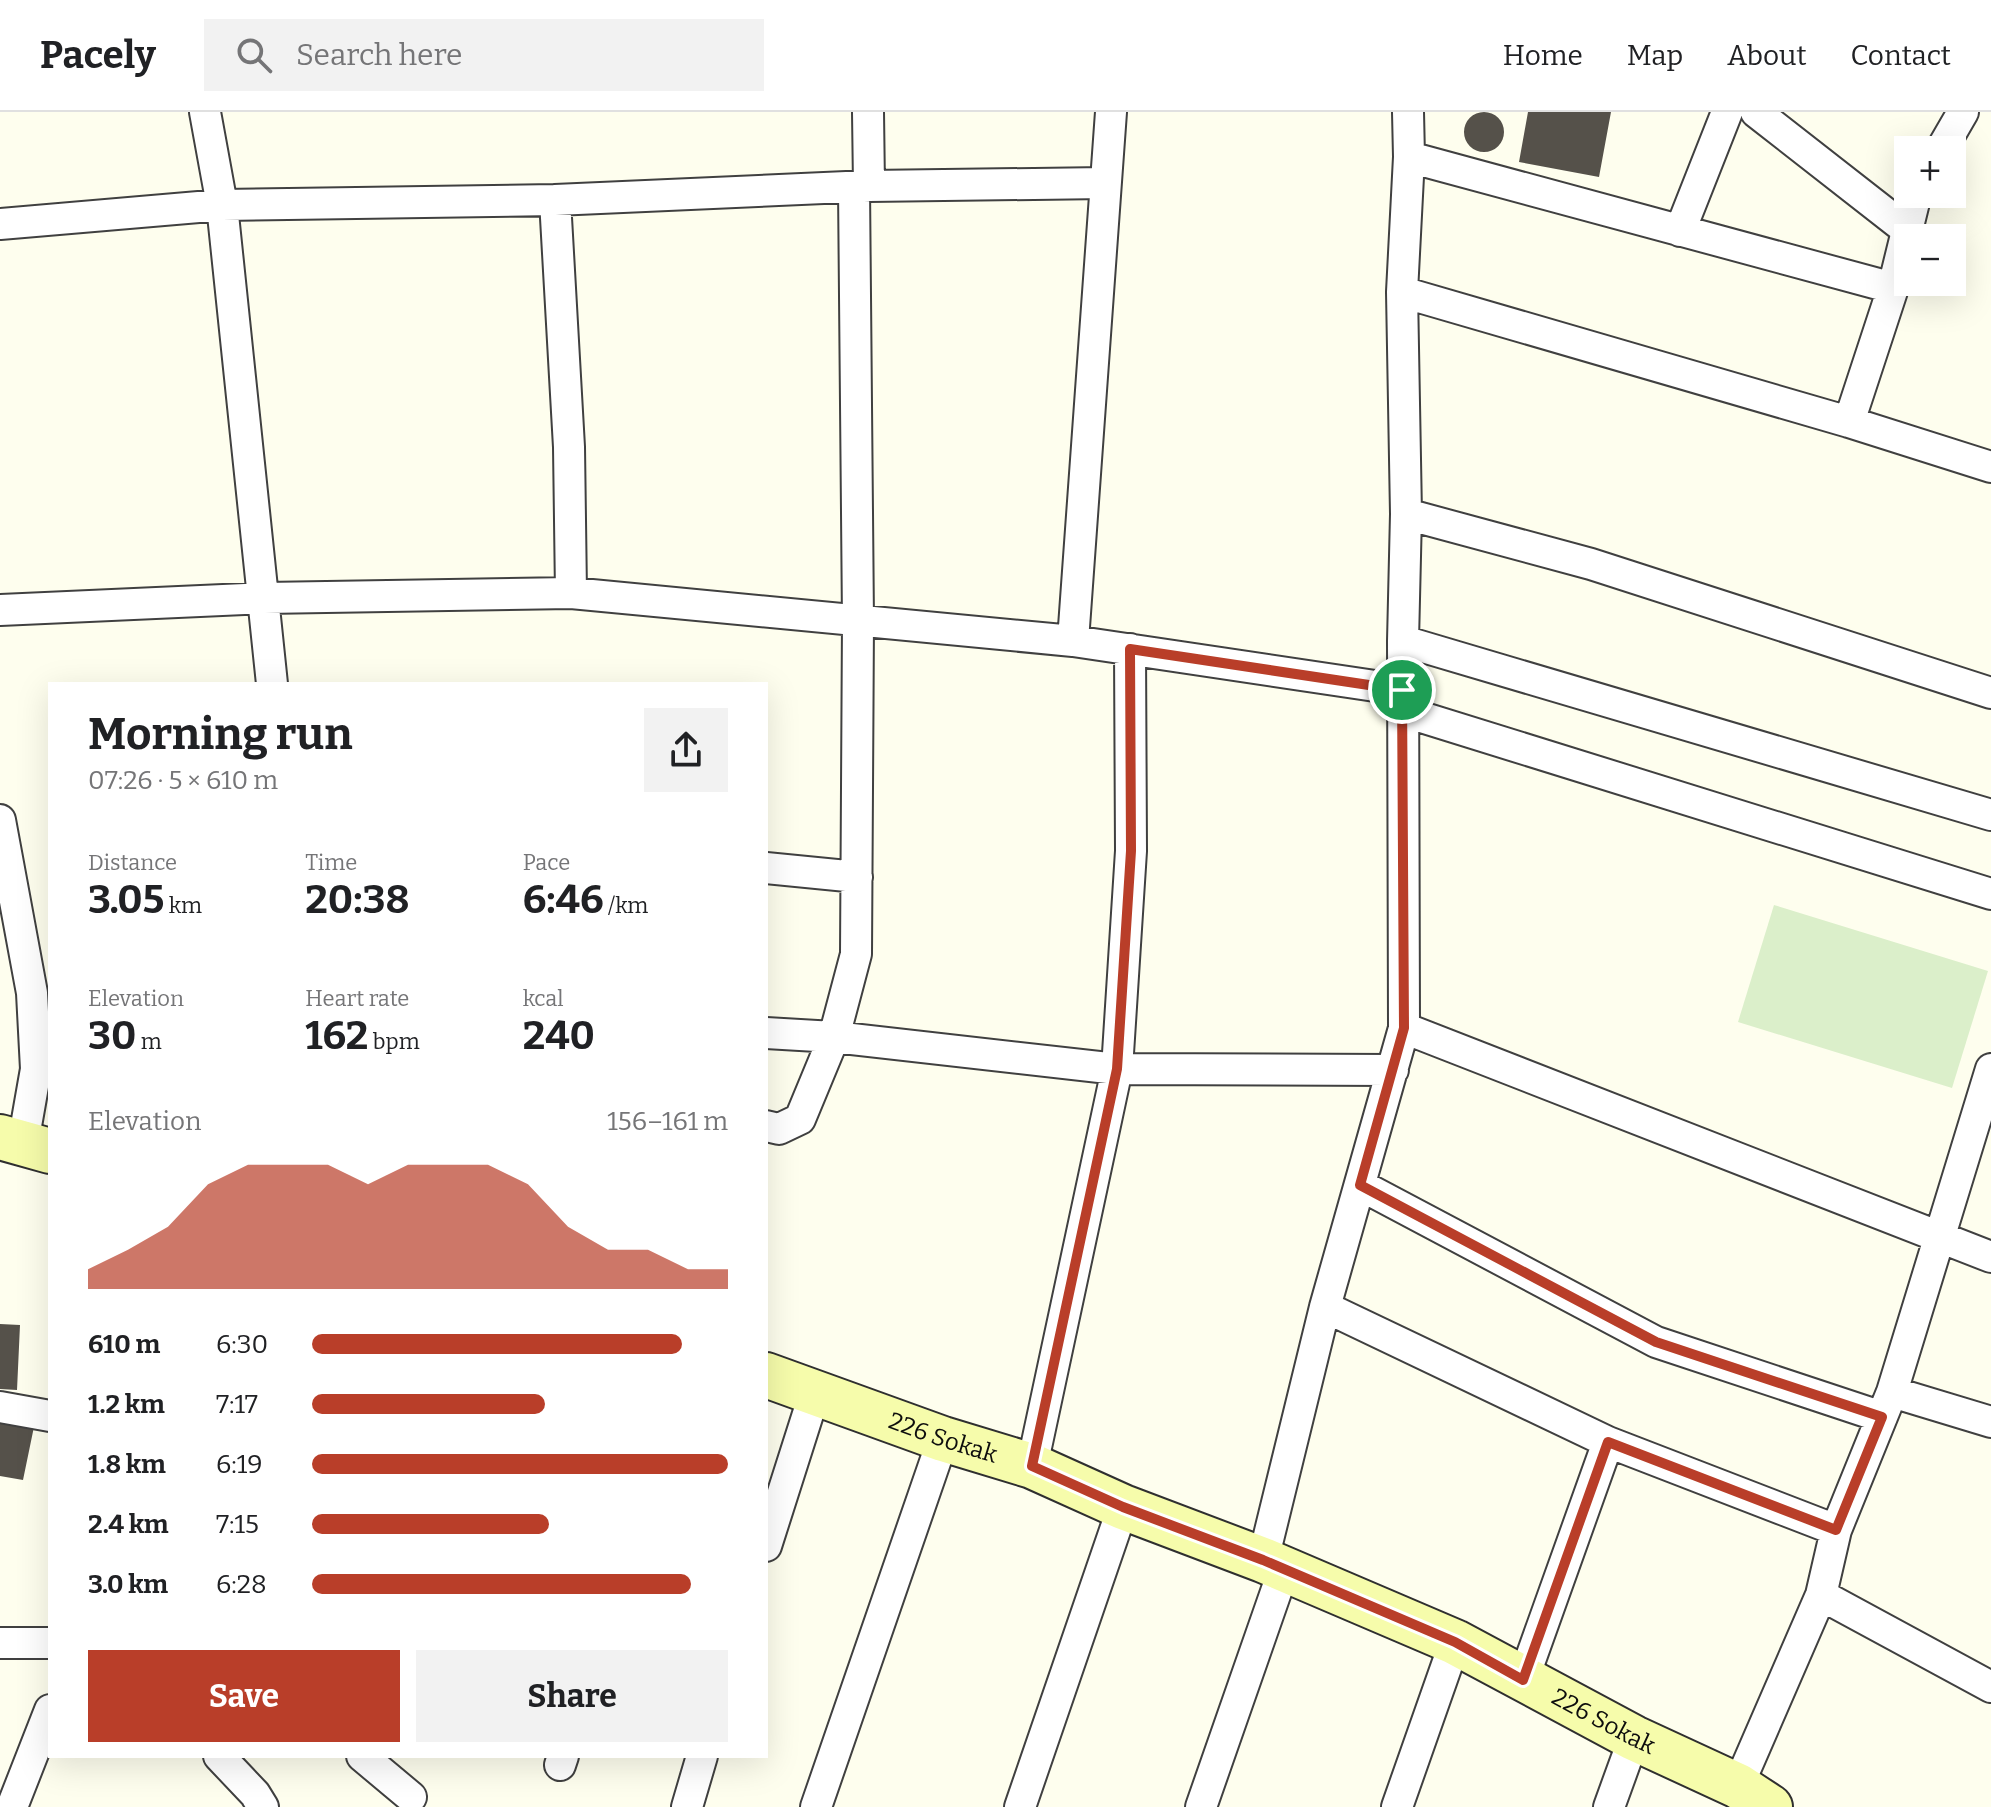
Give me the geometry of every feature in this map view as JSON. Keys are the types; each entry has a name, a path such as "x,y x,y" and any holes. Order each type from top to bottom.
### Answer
{"street":[{"path":"205,112 222,205 272,682"},
{"path":"768,1126 779,1129 800,1119 834,1037 856,954 862,186 868,112"},
{"path":"1073,641 1111,112"},
{"path":"1201,1807 1274,1564 1325,1307 1404,1028 1402,700 1406,514 1402,292 1409,157 1408,112"},
{"path":"1680,231 1727,112"},
{"path":"1756,112 1899,224"},
{"path":"1949,136 1963,112"},
{"path":"1409,157 1893,288"},
{"path":"0,224 222,205 555,200 862,186 1105,183"},
{"path":"555,200 569,447 571,593"},
{"path":"1849,422 1894,284"},
{"path":"1402,292 1849,422 1991,467"},
{"path":"1406,514 1591,564 1991,693"},
{"path":"0,610 265,598 571,593 1130,649 1402,700 1991,894"},
{"path":"1403,641 1991,815"},
{"path":"1032,1466 1117,1069 1131,851 1130,649"},
{"path":"0,820 7,899 41,993 36,1069 24,1144"},
{"path":"768,868 857,877"},
{"path":"1404,1028 1991,1257"},
{"path":"768,1033 834,1037 1117,1069 1393,1070"},
{"path":"1754,1796 1821,1595 1836,1530 1887,1405 1989,1081"},
{"path":"1360,1185 1656,1342 1887,1405 1991,1422"},
{"path":"1325,1307 1608,1442 1836,1530"},
{"name":"226 Sokak","path":"768,1376 943,1439 1032,1466 1123,1507 1274,1564 1455,1642 1634,1738 1754,1796"},
{"path":"768,1540 815,1392"},
{"path":"0,1407 48,1416"},
{"path":"816,1807 943,1439"},
{"path":"1523,1680 1608,1442"},
{"path":"1020,1807 1123,1507"},
{"path":"1821,1595 1991,1687"},
{"path":"1397,1807 1455,1642"},
{"path":"0,1643 48,1643"},
{"path":"12,1807 48,1715"},
{"path":"1609,1807 1634,1738"},
{"path":"221,1758 255,1794 263,1807"},
{"path":"364,1758 411,1797"},
{"path":"687,1807 701,1758"}],"green space":[{"path":"1774,905 1988,971 1952,1088 1738,1022"}],"building":[{"path":"1484,112 1498,118 1504,132 1498,146 1484,152 1470,146 1464,132 1470,118"},
{"path":"1528,112 1611,112 1599,177 1519,162"},
{"path":"0,1324 20,1325 17,1390 0,1389"},
{"path":"0,1409 36,1417 23,1480 0,1476"}],"route":[{"path":"1130,649 1402,690 1404,1028 1360,1185 1656,1342 1882,1417 1836,1530 1608,1442 1523,1680 1455,1642 1263,1560 1123,1507 1032,1466 1117,1069 1131,851 1130,649"}]}
